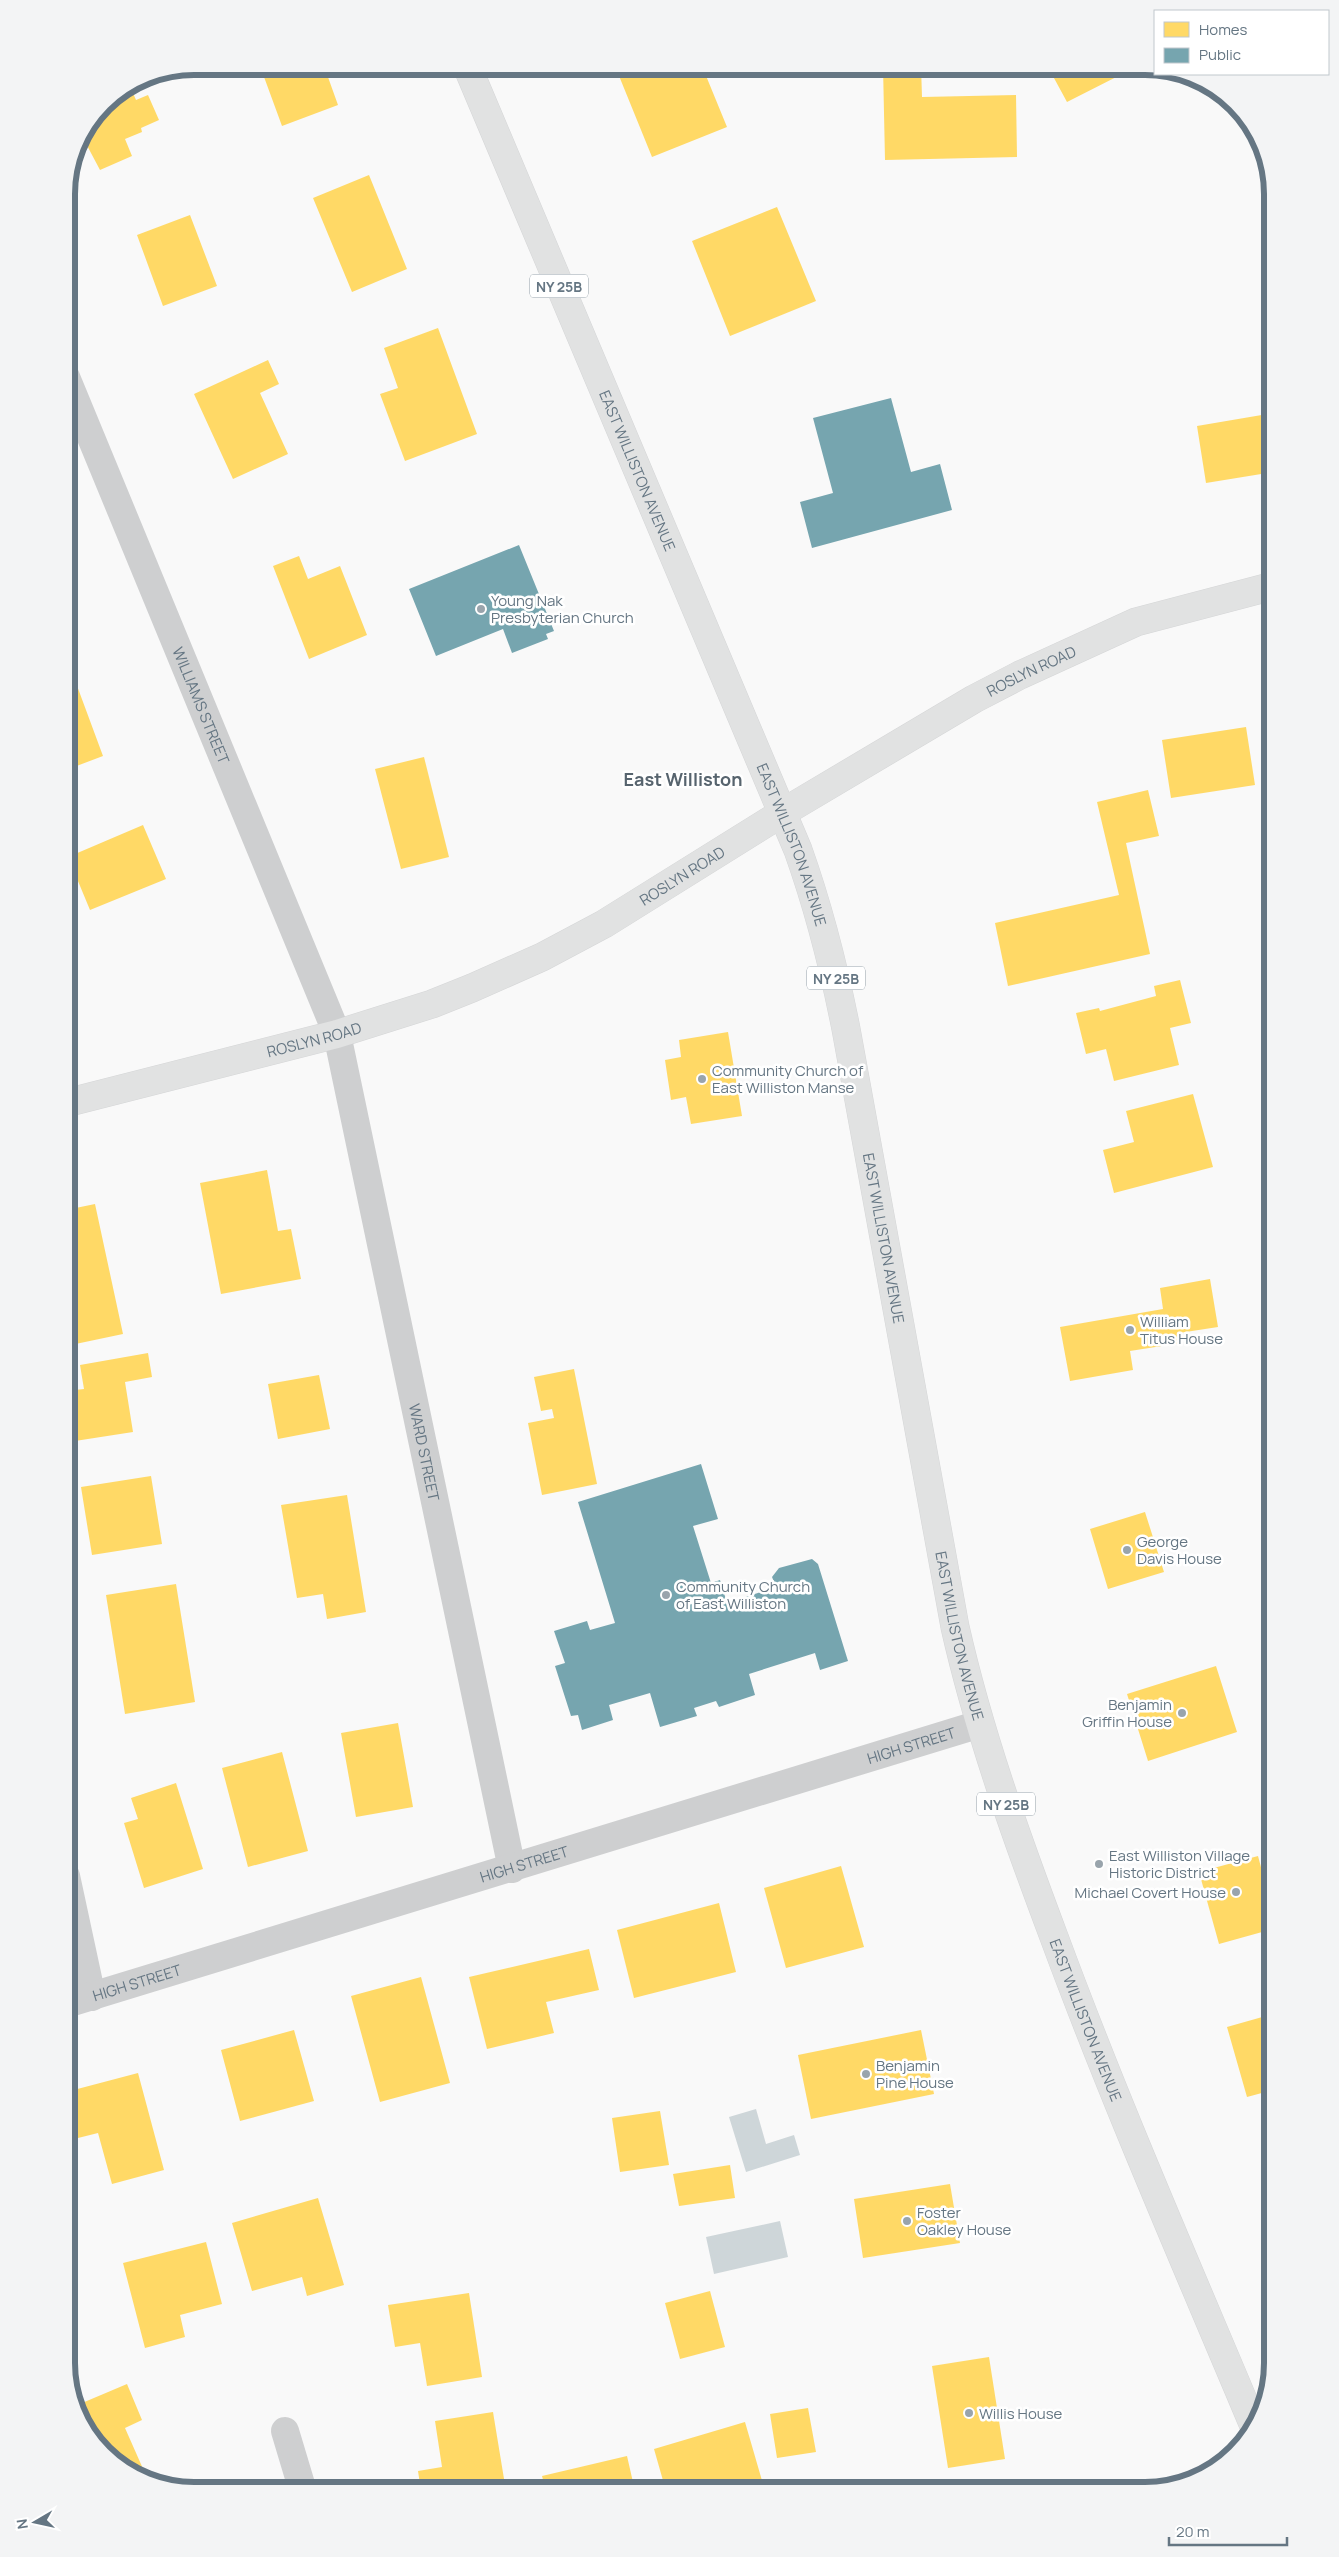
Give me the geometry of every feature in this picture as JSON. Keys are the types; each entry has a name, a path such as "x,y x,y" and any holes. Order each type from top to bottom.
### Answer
{"main road":[{"name":"EAST WILLISTON AVENUE","path":"471,75 782,813 814,894 835,974 873,1167 955,1627 980,1724 1020,1846 1079,2006 1251,2418"},
{"name":"ROSLYN ROAD","path":"75,1100 337,1034 440,1001 504,974 574,941 669,886 782,813 974,699 1097,638 1136,622 1175,610 1264,588"}],"street":[{"name":"WILLIAMS STREET","path":"75,399 337,1034"},
{"name":"WARD STREET","path":"337,1034 512,1869"},
{"name":"HIGH STREET","path":"79,2001 980,1724"},
{"path":"75,1963 79,2001"},
{"path":"285,2432 301,2482"}],"shaded area":[{"path":"756,2109 766,2144 794,2135 800,2155 746,2172 729,2117"},
{"path":"780,2221 788,2257 714,2274 706,2237"}],"building: Homes":[{"path":"263,75 327,75 338,105 282,126"},
{"path":"619,75 706,75 727,127 652,157"},
{"path":"883,75 921,75 922,97 1016,95 1017,157 885,160"},
{"path":"1052,75 1120,75 1067,102"},
{"path":"133,92 136,100 148,95 159,120 141,128 142,132 125,139 132,156 100,170 86,143 95,128 110,110"},
{"path":"369,175 407,269 352,292 313,198"},
{"path":"777,207 816,301 730,336 692,241"},
{"path":"190,215 217,286 163,306 137,235"},
{"path":"438,328 477,434 405,461 380,394 398,388 384,348"},
{"path":"268,360 279,384 260,393 288,454 233,479 194,394"},
{"path":"1264,415 1264,473 1206,483 1197,426"},
{"path":"299,556 308,579 340,566 367,635 309,659 273,566"},
{"path":"75,680 103,756 75,767"},
{"path":"1246,727 1255,785 1171,798 1162,740"},
{"path":"424,757 449,857 401,869 375,769"},
{"path":"1148,790 1159,836 1126,843 1150,954 1008,986 995,923 1119,895 1097,802"},
{"path":"143,825 166,879 90,910 75,874 75,854"},
{"path":"1180,980 1191,1023 1170,1028 1179,1065 1114,1081 1106,1049 1086,1054 1076,1013 1099,1008 1100,1011 1156,996 1154,986"},
{"name":"Community Church of East Williston Manse","path":"728,1032 742,1116 691,1124 686,1097 671,1100 665,1060 681,1057 679,1040"},
{"path":"1193,1094 1213,1167 1114,1193 1103,1150 1134,1142 1126,1111"},
{"path":"267,1170 278,1231 291,1229 301,1279 221,1294 200,1183"},
{"path":"95,1204 123,1334 75,1344 75,1208"},
{"name":"William Titus House","path":"1210,1279 1218,1327 1179,1333 1181,1343 1130,1351 1133,1370 1070,1381 1060,1327 1163,1309 1160,1288"},
{"path":"148,1353 152,1377 125,1382 133,1432 75,1441 75,1390 84,1389 80,1365"},
{"path":"574,1369 597,1484 542,1495 528,1423 554,1418 552,1409 541,1411 534,1377"},
{"path":"319,1375 330,1429 278,1439 268,1384"},
{"path":"151,1476 162,1544 92,1555 81,1487"},
{"path":"347,1495 366,1612 327,1619 323,1594 297,1598 281,1505"},
{"name":"George Davis House","path":"1145,1512 1164,1572 1108,1589 1090,1529"},
{"path":"176,1584 195,1702 125,1714 106,1595"},
{"name":"Benjamin Griffin House","path":"1216,1666 1237,1732 1148,1761 1127,1694"},
{"path":"398,1723 413,1807 356,1817 341,1733"},
{"path":"282,1752 308,1851 248,1867 222,1768"},
{"path":"176,1783 203,1869 144,1888 124,1823 138,1819 131,1798"},
{"name":"Michael Covert House","path":"1258,1856 1264,1878 1264,1932 1219,1944 1199,1872"},
{"path":"841,1866 864,1947 786,1968 764,1888"},
{"path":"719,1903 736,1972 634,1998 617,1930"},
{"path":"589,1949 599,1990 546,2002 554,2033 487,2049 469,1977"},
{"path":"421,1977 450,2083 380,2102 351,1996"},
{"path":"1264,2017 1264,2092 1247,2097 1227,2027"},
{"path":"294,2030 314,2101 240,2121 221,2050"},
{"name":"Benjamin Pine House","path":"921,2030 934,2094 811,2119 798,2055"},
{"path":"138,2073 164,2170 112,2184 98,2133 78,2138 75,2126 75,2090"},
{"path":"660,2111 669,2165 620,2172 612,2118"},
{"path":"730,2165 735,2198 679,2206 673,2174"},
{"name":"Foster Oakley House","path":"950,2184 960,2243 863,2258 854,2199"},
{"path":"318,2198 344,2285 307,2296 302,2277 252,2291 232,2223"},
{"path":"206,2242 222,2304 180,2315 185,2337 145,2348 123,2263"},
{"path":"710,2291 725,2347 680,2359 665,2303"},
{"path":"469,2293 482,2377 427,2386 420,2343 395,2347 388,2305"},
{"name":"Willis House","path":"989,2357 1005,2459 948,2468 932,2366"},
{"path":"127,2384 142,2420 125,2428 144,2471 128,2462 105,2441 91,2423 82,2403"},
{"path":"808,2408 816,2452 777,2458 770,2414"},
{"path":"493,2412 505,2482 420,2482 418,2471 442,2467 435,2421"},
{"path":"745,2422 762,2482 663,2482 654,2449"},
{"path":"627,2456 633,2482 544,2482 542,2476"}],"building: Public":[{"path":"891,398 911,472 940,464 952,510 812,548 800,502 833,493 813,418"},
{"name":"Young Nak Presbyterian Church","path":"519,545 554,631 546,634 548,639 512,653 503,629 436,656 409,589"},
{"name":"Community Church of East Williston","path":"701,1464 718,1519 693,1526 711,1583 720,1580 727,1603 776,1587 772,1577 779,1568 812,1559 818,1564 848,1661 820,1670 815,1653 749,1674 755,1695 719,1707 716,1701 694,1708 697,1716 660,1727 650,1693 609,1705 613,1720 582,1730 578,1715 571,1716 555,1666 565,1663 554,1631 587,1621 590,1630 615,1623 578,1502"}],"place":[{"name":"Young Nak Presbyterian Church","path":"481,609"},
{"name":"Community Church of East Williston Manse","path":"702,1079"},
{"name":"William Titus House","path":"1130,1330"},
{"name":"George Davis House","path":"1127,1550"},
{"name":"Community Church of East Williston","path":"666,1595"},
{"name":"Benjamin Griffin House","path":"1182,1713"},
{"name":"East Williston Village Historic District","path":"1099,1864"},
{"name":"Michael Covert House","path":"1236,1892"},
{"name":"Benjamin Pine House","path":"866,2074"},
{"name":"Foster Oakley House","path":"907,2221"},
{"name":"Willis House","path":"969,2413"}],"district":[{"name":"East Williston","path":"683,779"}]}
